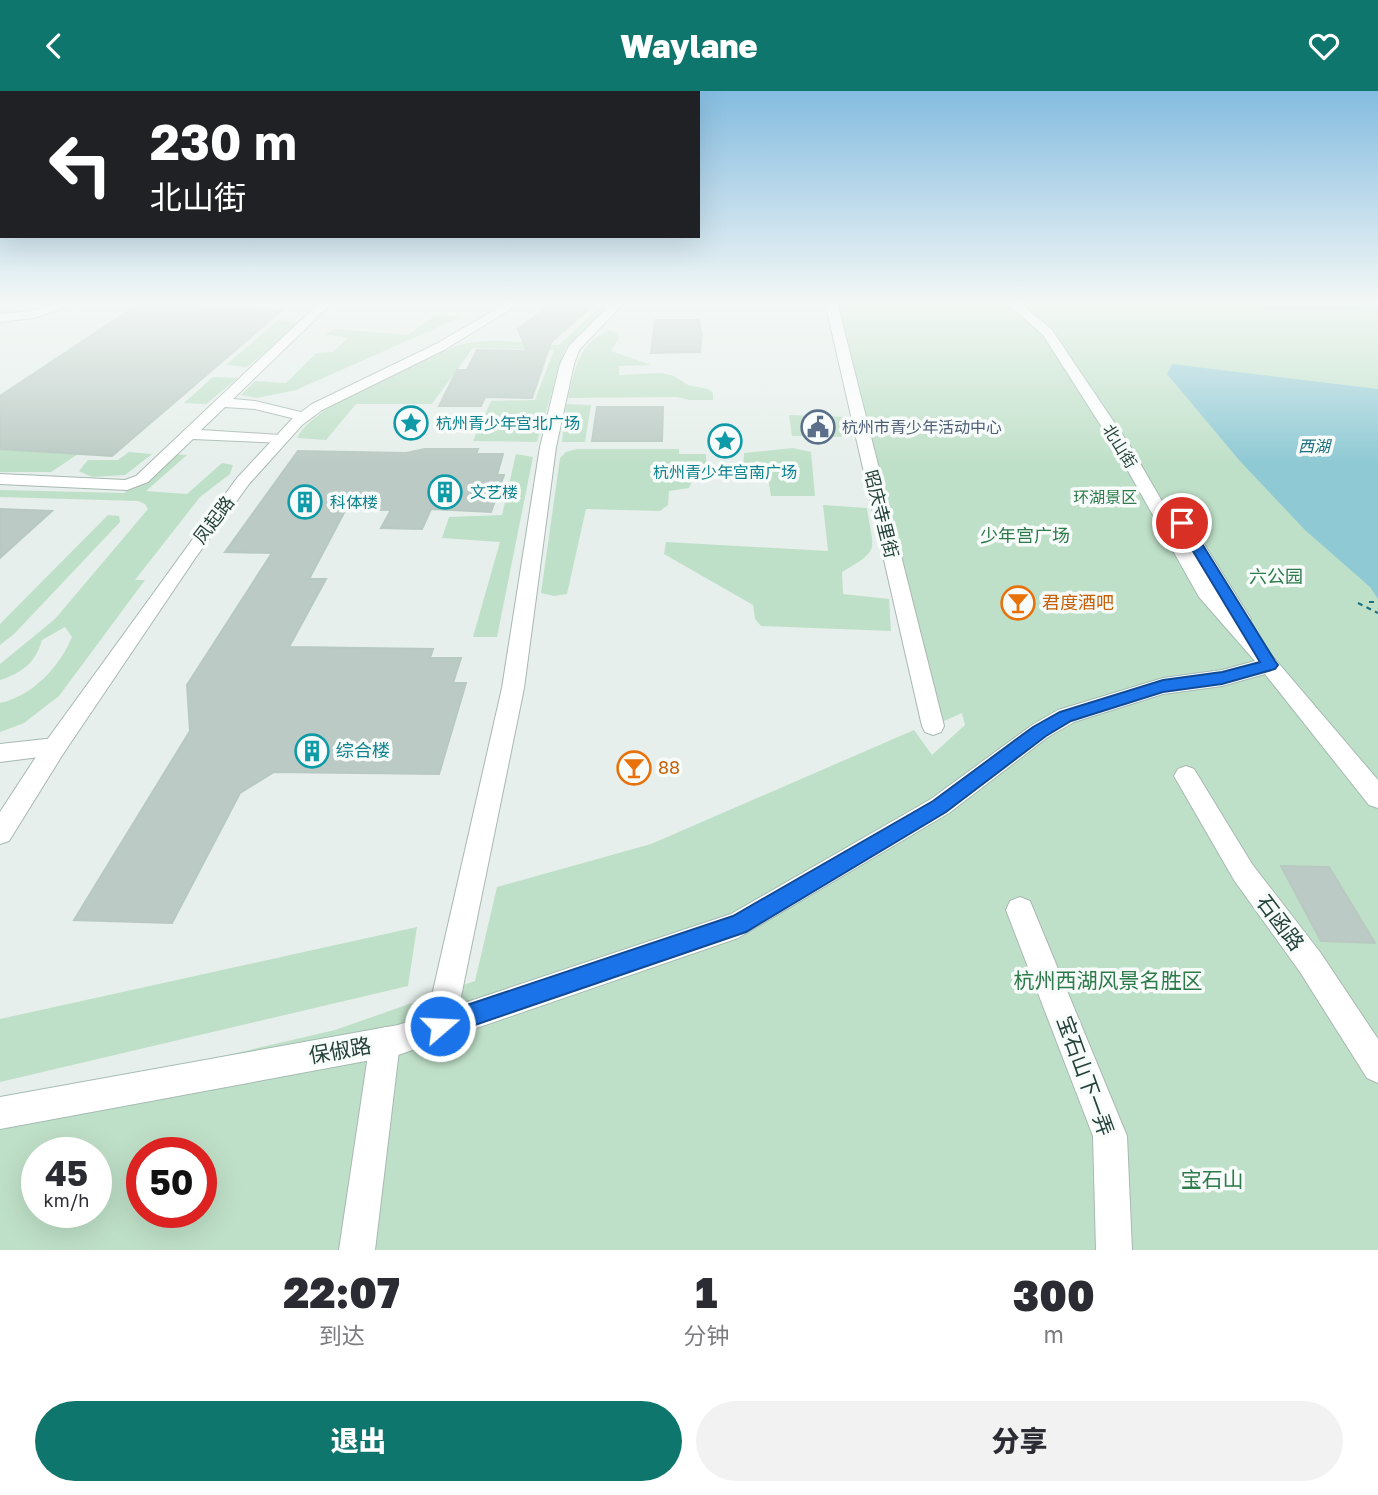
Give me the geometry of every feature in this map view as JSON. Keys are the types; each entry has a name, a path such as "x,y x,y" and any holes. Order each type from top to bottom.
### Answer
{"street":[{"path":"0,479 127,485 142,479 271,356"},
{"name":"凤起路","path":"0,833 55,747 243,481 304,417 347,391 421,356"},
{"path":"440,1026 513,688 548,447 570,356"},
{"name":"昭庆寺里街","path":"844,356 933,726"},
{"name":"北山街","path":"1063,356 1122,446 1206,593 1270,665 1378,798"},
{"name":"北山街","path":"1079,356 1270,665"},
{"path":"222,403 256,405 304,417"},
{"path":"189,434 280,440"},
{"name":"保俶路","path":"0,1113 385,1042 440,1026 738,925 940,806 1040,731 1066,716 1163,686 1222,678 1270,665"},
{"path":"0,753 55,747"},
{"name":"石函路","path":"1186,776 1243,872 1310,962 1378,1067"},
{"name":"宝石山下一弄","path":"1020,911 1110,1136 1114,1250"},
{"path":"357,1250 385,1042"}],"green space":[{"path":"236,356 260,356 245,367 226,365"},
{"path":"313,356 373,356 296,390 257,398 241,395 255,381 286,383"},
{"path":"432,356 467,356 432,404 356,404 326,440 297,438 307,425 323,412 392,374"},
{"path":"552,356 563,356 537,442 473,441 491,401 535,400"},
{"path":"626,356 651,365 619,366 619,375 662,373 674,376 688,385 708,389 713,393 713,400 677,397 568,398 580,358"},
{"name":"杭州西湖风景名胜区","path":"844,356 1378,356 1378,1250 0,1250 0,1108 335,1030 475,981 497,887 651,844 914,730 932,755 965,725 962,713 933,726"},
{"path":"213,377 238,378 206,404 184,403"},
{"path":"566,404 591,405 585,442 562,442"},
{"path":"789,415 849,417 852,437 792,436"},
{"path":"793,448 811,452 815,496 771,496 768,478 743,477 744,453"},
{"path":"0,449 78,454 51,472 0,472"},
{"path":"576,449 679,449 679,454 706,454 706,476 694,476 689,488 669,491 668,505 660,511 586,509 567,594 554,596 541,593 560,458 566,452"},
{"path":"129,452 152,454 125,475 92,477 79,471 88,460 118,460"},
{"path":"174,454 187,455 146,491 187,494 222,463 233,465 230,474 200,497 135,580 145,580 59,696 24,723 0,732 0,703 23,694 44,678 60,659 72,637 65,627 42,640 36,655 27,666 0,680 0,664 55,619 148,509 138,501 0,497 0,490 124,493"},
{"path":"516,454 533,457 497,637 473,637 500,542 442,538 449,517 502,515"},
{"path":"823,505 867,508 872,547 864,558 842,572 843,594 889,599 891,631 761,626 755,619 753,605 664,554 666,542 828,551"},
{"path":"108,515 119,516 120,522 14,634 0,645 0,624"},
{"path":"417,927 408,986 0,1082 0,1019"}],"water":[{"name":"西湖","path":"1172,364 1378,389 1378,599 1370,587 1305,530 1239,460 1167,374"}],"building":[{"path":"60,356 228,356 112,456 0,449 0,396"},
{"path":"474,356 546,356 532,398 485,397 481,406 439,406 457,370 467,370"},
{"path":"597,407 663,407 662,441 592,441"},
{"name":"综合楼","path":"425,449 478,449 476,454 503,454 497,475 504,475 491,512 431,509 422,529 381,528 391,510 346,509 309,579 326,579 289,647 433,649 430,658 461,658 453,683 466,683 439,774 274,772 240,793 172,923 74,920 190,731 187,685 272,553 225,552 298,451 406,453"},
{"path":"0,509 52,511 0,558"},
{"path":"1281,866 1329,867 1375,943 1321,941"}],"ferry route":[{"path":"1369,602 1378,602"},
{"path":"1358,603 1378,613"}],"place":[{"name":"杭州青少年宫北广场","path":"411,423"},
{"name":"杭州市青少年活动中心","path":"818,427"},
{"name":"杭州青少年宫南广场","path":"725,441"},
{"name":"文艺楼","path":"445,492"},
{"name":"科体楼","path":"305,502"},
{"name":"君度酒吧","path":"1018,603"},
{"name":"综合楼","path":"312,751"},
{"name":"88","path":"634,768"}],"route":[{"path":"440,1026 738,925 940,806 1040,731 1066,716 1163,686 1222,678 1270,665 1182,523"}],"park label":[{"name":"环湖景区","path":"1105,497"},
{"name":"少年宫广场","path":"1025,536"},
{"name":"六公园","path":"1276,577"},
{"name":"宝石山","path":"1212,1180"}]}
